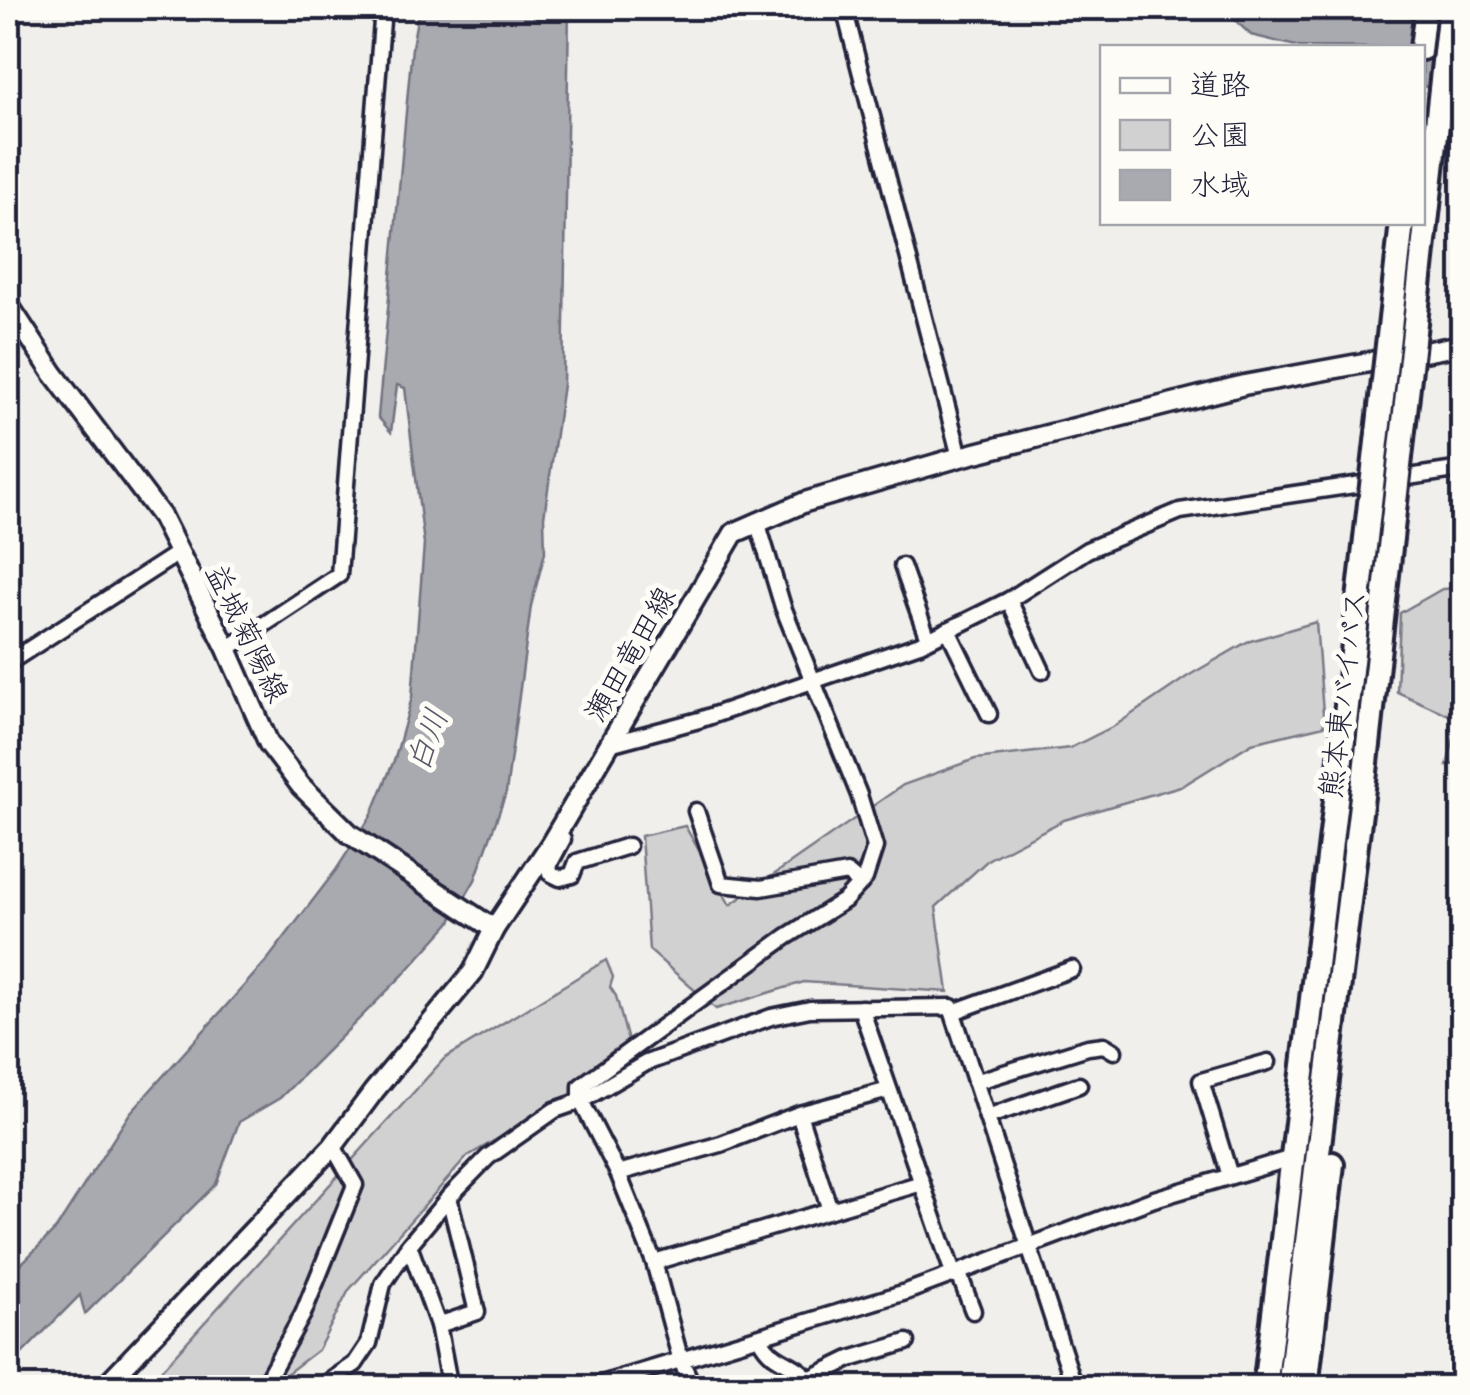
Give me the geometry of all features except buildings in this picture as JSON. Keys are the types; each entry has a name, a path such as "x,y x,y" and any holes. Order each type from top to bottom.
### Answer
{"highway":[{"path":"1422,45 1427,8"},
{"name":"熊本東バイパス","path":"1289,1388 1365,772 1450,8"},
{"name":"熊本東バイパス","path":"1265,1388 1402,225"},
{"path":"1306,1388 1359,928 1365,772"}],"main road":[{"name":"益城菊陽線","path":"8,304 53,373 160,516 227,649 269,744 302,786 350,834 494,929"},
{"name":"瀬田竜田線","path":"104,1388 333,1146 473,972 494,929 612,744 734,533 805,502 960,458 1244,385 1462,345"}],"street":[{"path":"227,649 339,575 383,8"},
{"path":"844,8 960,458"},
{"path":"612,744 699,720 928,640 1009,600 1087,550 1180,511 1462,469"},
{"path":"694,1388 681,1361 654,1262 618,1173 581,1101 580,1086 845,900 865,878 875,847 859,794 812,682 757,521"},
{"path":"8,663 178,553"},
{"path":"902,566 928,640"},
{"path":"1009,600 1042,670"},
{"path":"948,630 989,714"},
{"path":"628,846 577,862 572,875 560,878 550,873 549,866 612,744 632,714"},
{"path":"696,811 721,884 761,888 847,873 860,884"},
{"path":"953,1012 1072,969"},
{"path":"320,1388 355,1364 369,1343 384,1284 410,1244 449,1197 488,1156 555,1110 581,1101 646,1063 770,1017 810,1008 951,1007 1074,1388"},
{"path":"861,1008 956,1275 973,1311"},
{"path":"975,1082 1088,1047 1104,1045 1114,1051"},
{"path":"1230,1176 1200,1081 1268,1062"},
{"path":"986,1117 1079,1084"},
{"path":"618,1173 721,1144 799,1114 889,1090"},
{"path":"799,1114 830,1210"},
{"path":"262,1388 303,1314 355,1185 333,1146"},
{"path":"588,1388 956,1275 1028,1246 1292,1158"},
{"path":"654,1262 922,1183"},
{"path":"1462,1190 1462,1204"},
{"path":"438,1325 477,1312 449,1197"},
{"path":"410,1244 438,1325 449,1387"},
{"path":"760,1338 770,1355 800,1369 811,1383 850,1360 907,1342"}],"green space":[{"path":"1462,588 1462,763 1447,766 1458,719 1397,692 1400,613 1442,589"},
{"path":"1316,622 1324,726 1252,743 1184,785 1064,820 989,859 936,907 948,992 804,982 716,1009 649,950 641,836 685,826 730,905 903,785 975,759 1070,748 1116,725 1247,642"},
{"path":"606,960 613,977 610,987 616,996 633,1060 468,1156 349,1290 318,1350 269,1387 145,1388 444,1059"}],"water":[{"name":"白川","path":"419,8 569,8 563,385 544,517 545,552 531,606 506,793 475,880 450,923 280,1098 239,1122 216,1184 85,1314 80,1295 8,1368 8,1277 56,1229 130,1113 268,959 336,870 371,816 395,758 412,697 424,544 405,388 397,385 391,432 378,417 412,47"},
{"path":"1222,8 1462,8 1462,97 1425,87 1425,45 1292,45 1251,35"}]}
